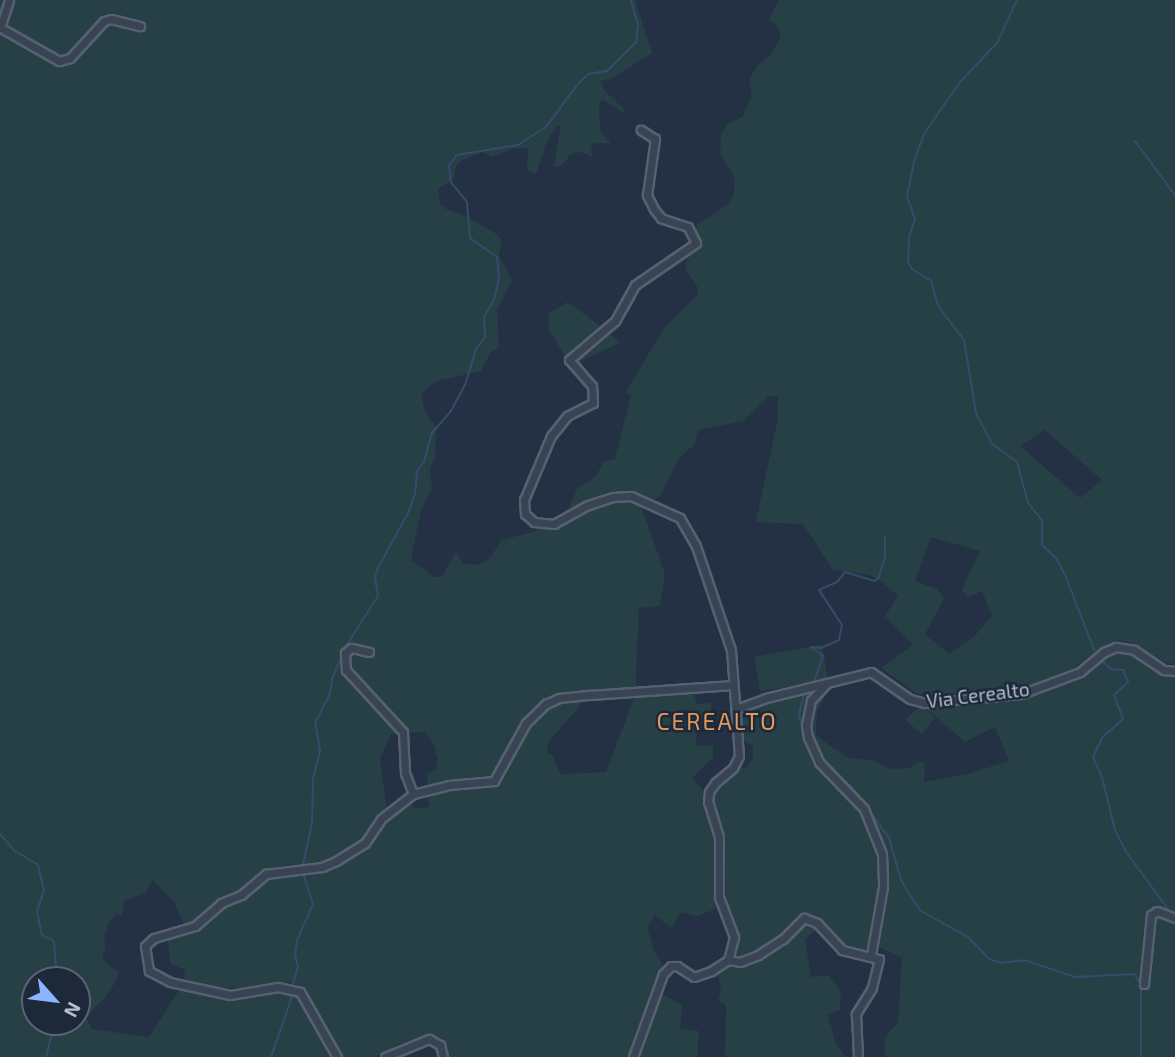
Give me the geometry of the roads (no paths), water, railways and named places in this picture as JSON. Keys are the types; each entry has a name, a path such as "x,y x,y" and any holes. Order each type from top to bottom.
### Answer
{"street":[{"path":"8,4 1,28 59,61 70,58 104,21 111,19 140,26"},
{"path":"641,130 656,139 647,195 653,209 661,218 688,228 696,243 635,285 615,321 569,360 592,386 593,403 567,416 551,436 524,500 525,514 534,522 554,524 595,503 613,497 631,496 680,518 696,546 726,630 736,709 739,756 733,768 715,783 709,792 708,802 719,837 719,897 734,937 728,960"},
{"path":"369,652 351,648 345,653 346,670 403,733 405,773 413,794"},
{"name":"Via Cerealto","path":"736,709 828,682 871,673 910,699 925,703 1021,694 1080,672 1104,652 1116,648 1134,650 1164,670 1175,671"},
{"path":"828,682 811,700 806,725 819,762 864,809 882,854 883,887 871,955"},
{"path":"337,1057 300,992 278,986 230,995 170,982 149,971 145,946 154,938 195,926 221,903 241,895 266,874 322,867 336,861 365,843 381,820 413,794 449,785 494,781 526,723 546,704 559,698 733,685"},
{"path":"1144,984 1151,915 1157,911 1175,918"},
{"path":"634,1057 656,986 671,966 677,966 694,977 728,960 740,962 758,955 783,939 804,918 817,923 842,950 879,958 872,988 856,1014 858,1057"},
{"path":"385,1057 429,1039 440,1045 443,1057"}],"waterway":[{"path":"344,649 378,596 375,577 378,568 408,513 415,494 417,471 424,462 432,433 451,411 465,385 476,349 485,337 484,317 494,300 499,279 497,257 470,238 467,202 451,182 449,165 457,155 518,145 546,127 588,74 607,71 636,42 638,25 631,0"},
{"path":"1017,0 997,43 960,82 924,134 914,161 907,196 915,219 909,237 908,262 912,269 931,281 938,306 964,340 976,413 991,443 1017,462 1028,503 1042,520 1042,545 1056,558 1066,577 1094,650"},
{"path":"1135,141 1175,195"},
{"path":"814,682 823,656 811,647 821,648 839,640 842,625 819,590 837,582 845,572 874,581 878,579 885,557 885,536"},
{"path":"303,865 312,823 313,779 320,750 315,723 330,694 332,679 342,655"},
{"path":"1103,662 1111,669 1123,670 1128,682 1114,695 1123,719 1102,738 1093,757 1102,777 1115,830 1126,852 1171,913"},
{"path":"804,693 799,715 804,737 820,770"},
{"path":"839,777 852,787 889,838 901,880 921,911 968,937 989,959 1001,963 1024,960 1075,977 1134,974 1141,984 1141,1057"},
{"path":"0,834 15,851 38,865 44,890 37,912 42,935 54,941 56,966"},
{"path":"293,984 298,967 295,955 297,940 313,904 302,871"},
{"path":"271,1057 293,994"},
{"path":"46,1057 51,1036"}],"district":[{"name":"CEREALTO","path":"717,721"}]}
